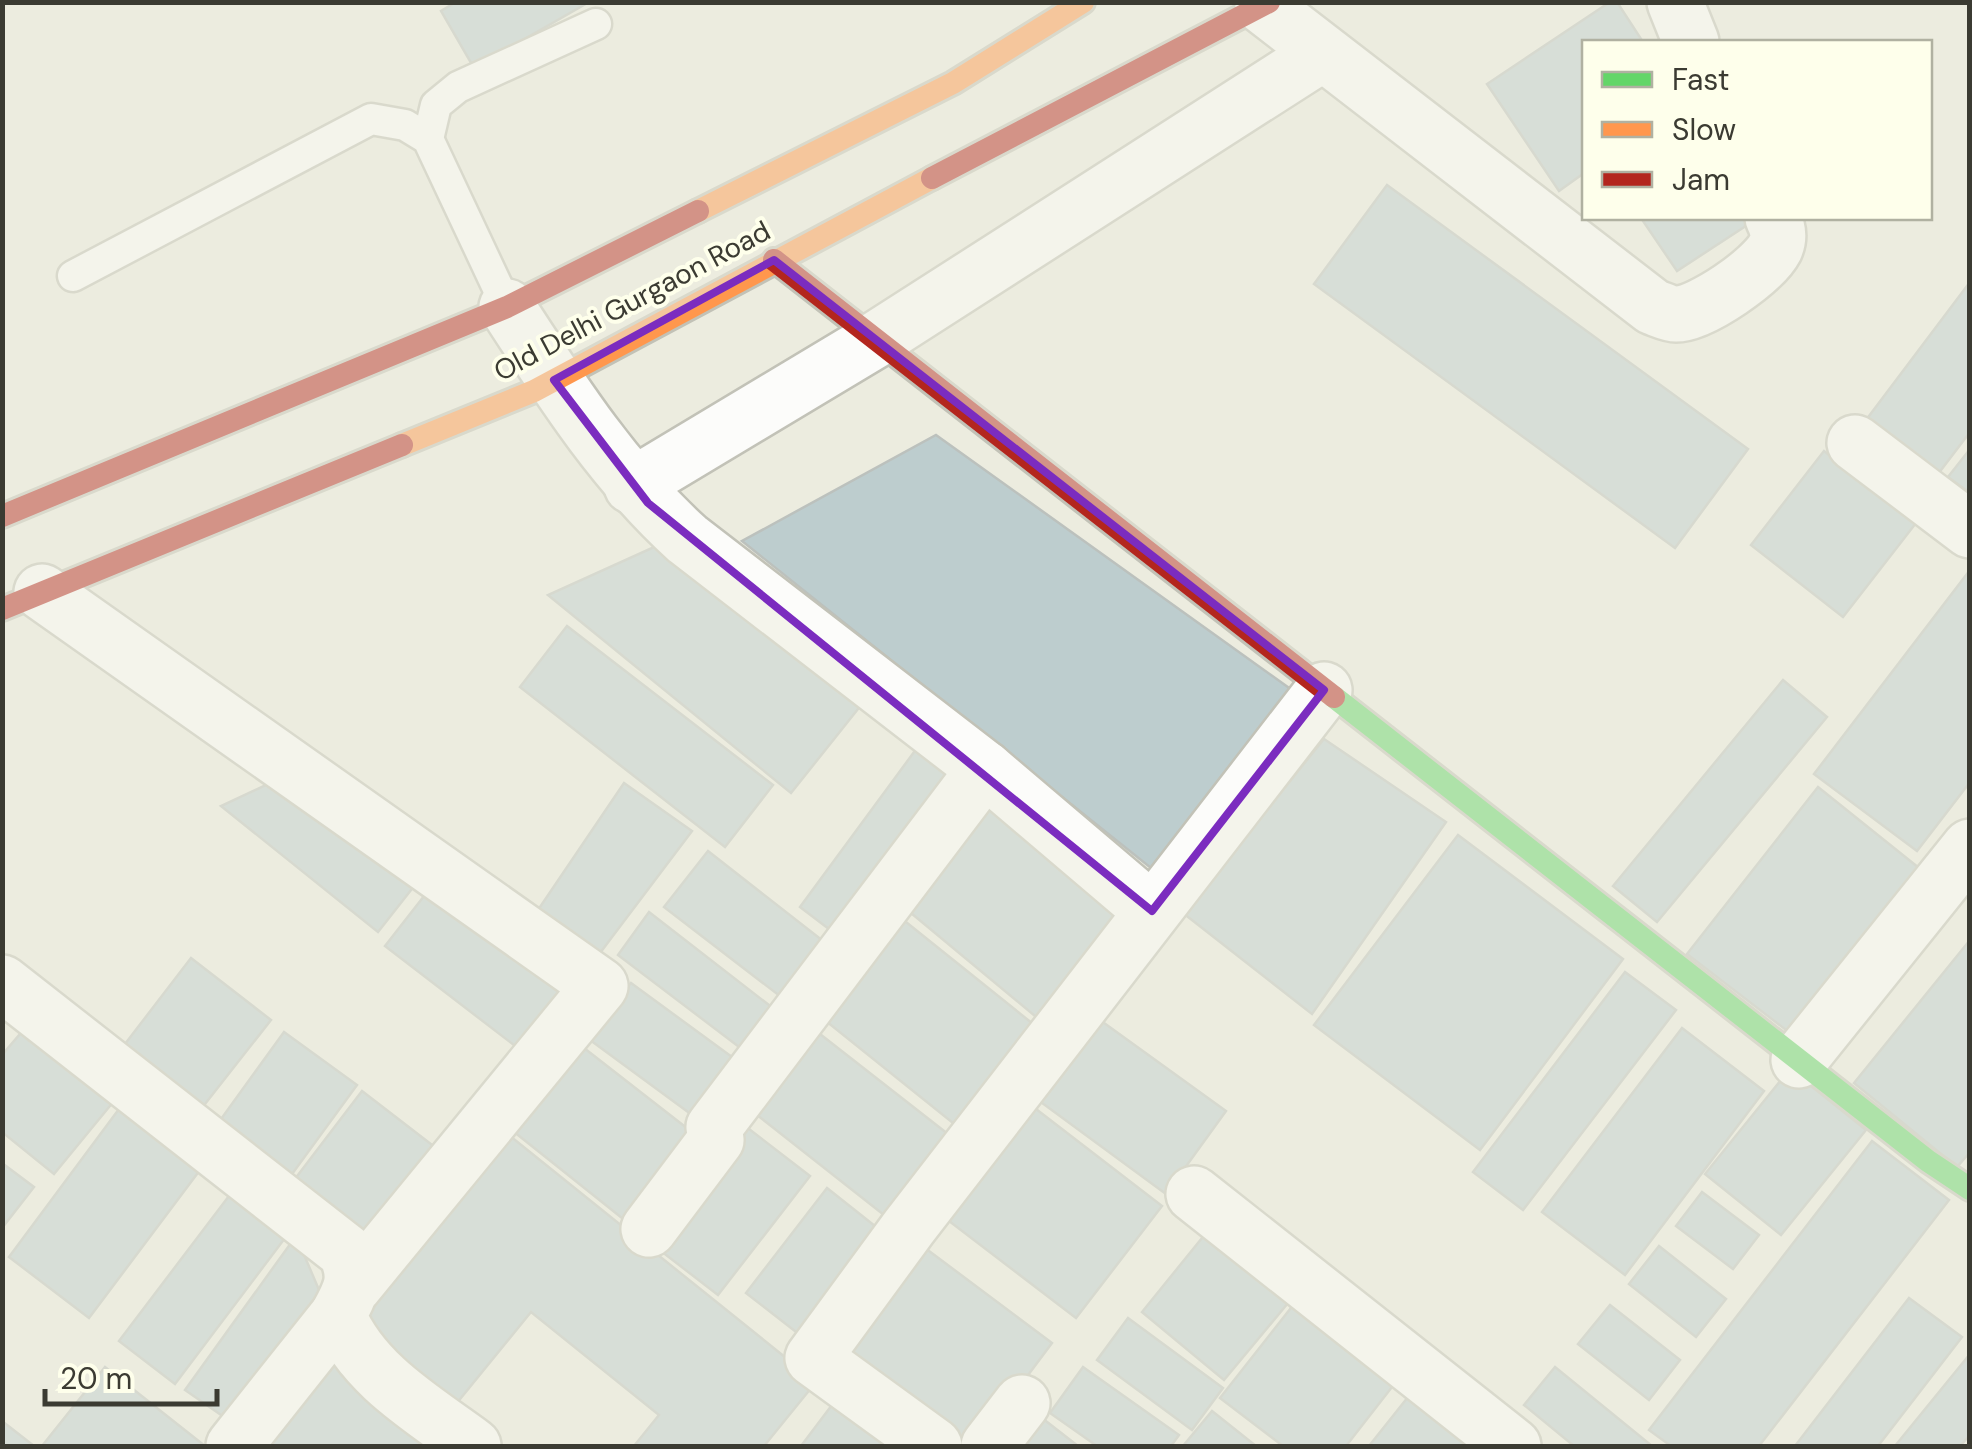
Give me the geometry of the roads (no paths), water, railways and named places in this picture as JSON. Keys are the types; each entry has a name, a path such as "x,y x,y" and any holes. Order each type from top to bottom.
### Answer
{"main road":[{"name":"Old Delhi Gurgaon Road","path":"2,516 507,307 953,83 1083,2"},
{"name":"Old Delhi Gurgaon Road","path":"22,600 554,380 774,260 1266,4"},
{"path":"774,260 1799,1060 1970,1189"}],"street":[{"path":"1675,2 1690,40"},
{"path":"1266,4 1653,307 1675,314 1696,309 1736,286 1763,264 1776,247 1779,231 1774,220"},
{"path":"632,486 876,339 1323,52"},
{"path":"507,307 554,380 632,486 687,539 985,768 1152,911"},
{"path":"1855,443 1970,530"},
{"path":"22,600 600,986 234,1446"},
{"path":"934,1446 813,1358 1324,690"},
{"path":"649,1228 716,1140 714,1127 985,768"},
{"path":"1799,1060 1970,847"},
{"path":"2,982 346,1252 353,1269 346,1301 350,1342 370,1366 473,1446"},
{"path":"1194,1194 1513,1446"},
{"path":"989,1446 1022,1403"}],"lane":[{"path":"428,140 436,106 458,86 596,24"},
{"path":"73,276 371,119 405,125 428,140 507,307"}]}
